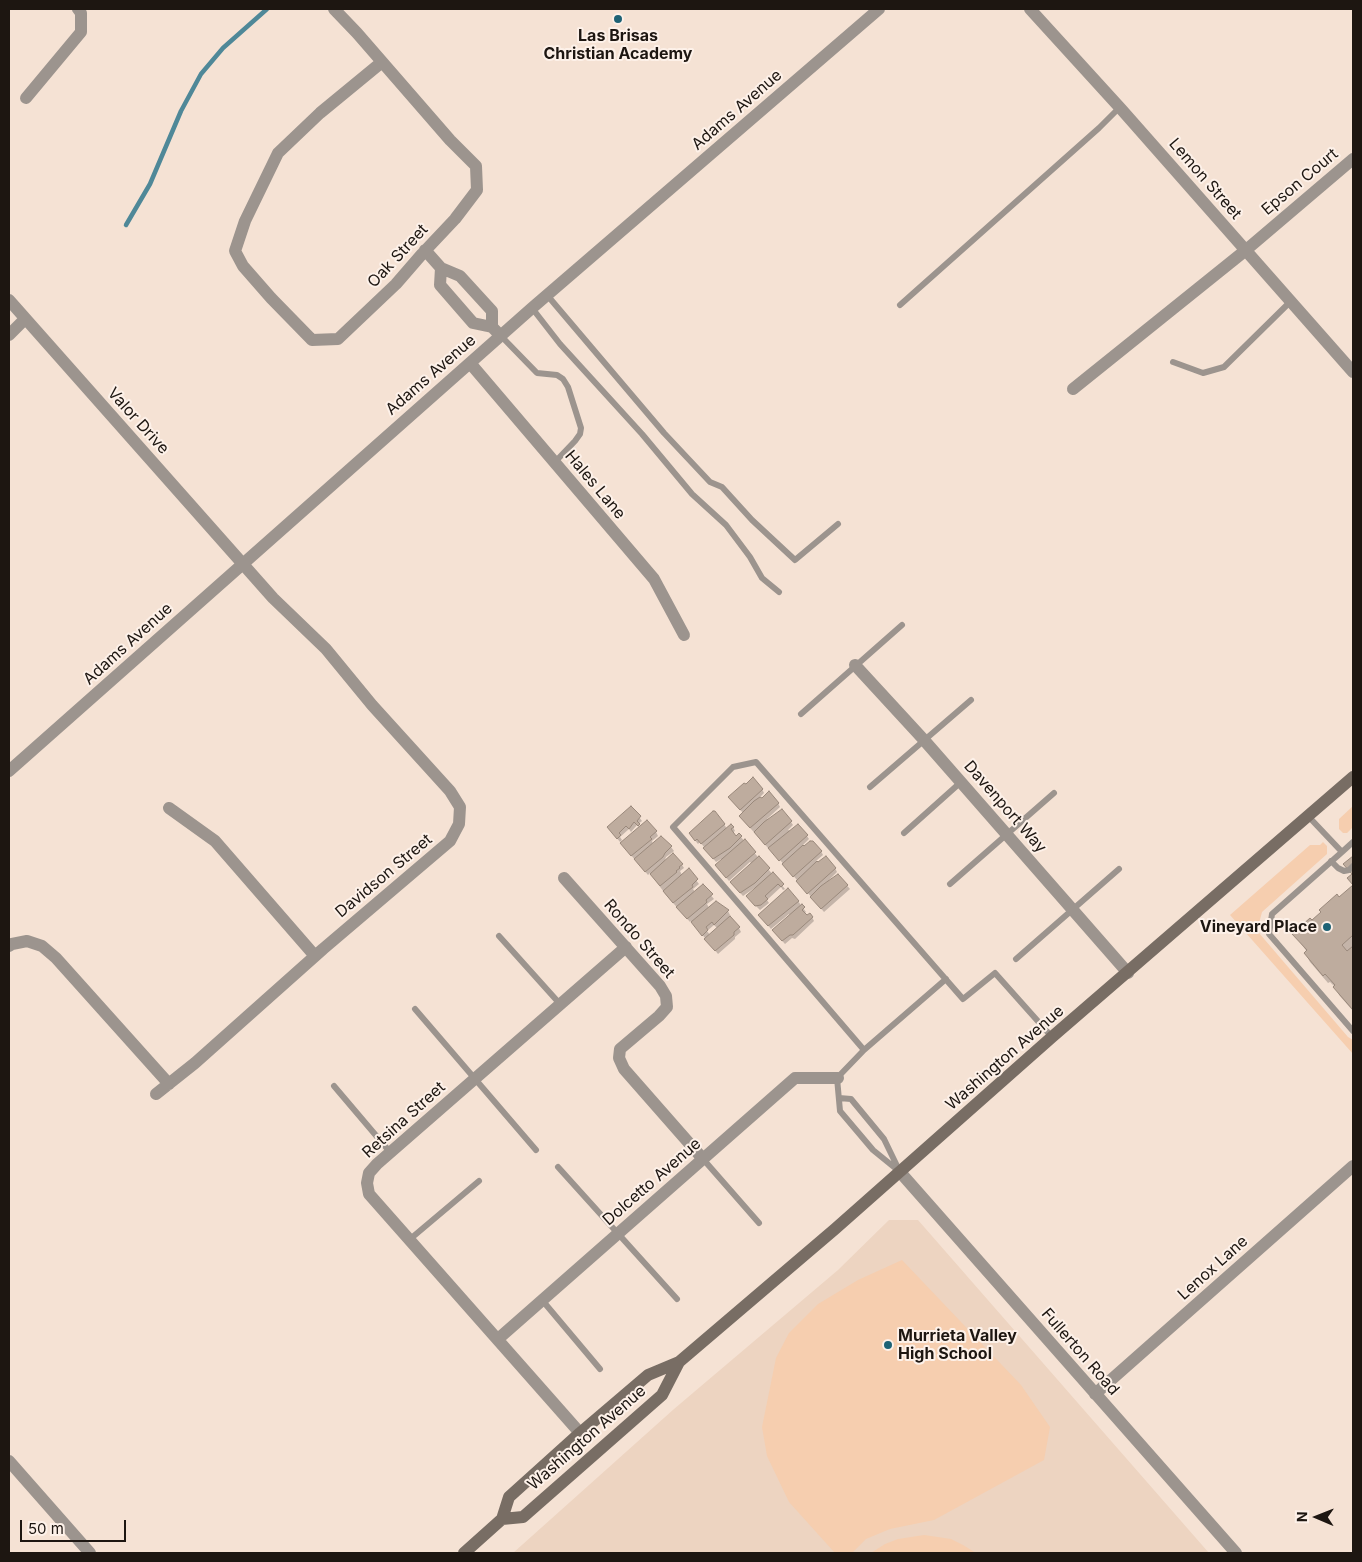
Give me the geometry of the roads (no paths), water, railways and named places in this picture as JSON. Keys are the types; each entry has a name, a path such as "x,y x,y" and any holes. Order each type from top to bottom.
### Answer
{"main road":[{"name":"Washington Avenue","path":"464,1553 502,1519 509,1497 580,1433 648,1375 679,1362 1353,777"},
{"name":"Washington Avenue","path":"502,1519 523,1517 662,1395 679,1362"}],"street":[{"path":"26,98 60,60 81,32 81,13 78,9"},
{"path":"334,9 382,62"},
{"name":"Adams Avenue","path":"9,771 470,363 496,331 532,308 879,9"},
{"name":"Lemon Street","path":"1030,9 1120,107 1353,372"},
{"name":"Oak Street","path":"382,62 450,140 476,166 477,190 455,219 396,284 338,339 312,340 295,325 271,298 243,266 234,251 245,221 278,153 320,113 382,62"},
{"name":"Epson Court","path":"1073,389 1246,250 1353,159"},
{"path":"425,250 441,268 460,276 492,311 496,331"},
{"path":"441,268 440,285 455,303 473,322 496,331"},
{"path":"455,303 471,288"},
{"name":"Valor Drive","path":"9,300 243,564"},
{"path":"9,335 25,319"},
{"name":"Hales Lane","path":"470,363 654,579 684,635"},
{"name":"Davidson Street","path":"156,1094 195,1063 450,841 459,824 460,807 450,791 372,705 326,648 273,598 243,564"},
{"name":"Davenport Way","path":"855,665 924,740 1128,973"},
{"path":"169,808 215,842 316,956"},
{"name":"Rondo Street","path":"564,878 660,986 666,996 667,1007 620,1049 619,1058 624,1069 703,1160"},
{"path":"9,946 27,941 42,946 56,958 169,1084"},
{"name":"Retsina Street","path":"580,1433 369,1194 367,1183 369,1174 390,1152 626,947"},
{"name":"Dolcetto Avenue","path":"498,1340 795,1078 838,1078"},
{"name":"Lenox Lane","path":"1095,1394 1353,1166"},
{"name":"Fullerton Road","path":"900,1172 1236,1553"},
{"path":"9,1461 90,1553"}],"lane":[{"path":"900,305 1099,128 1120,107"},
{"path":"547,295 664,433 710,482 722,487 752,520 795,560 838,524"},
{"path":"1173,362 1202,373 1224,367 1290,302"},
{"path":"532,308 560,344 642,434 692,494 726,525 750,557 762,578 779,592"},
{"path":"496,331 537,373 557,375 563,379 568,387 581,428 580,434 554,463"},
{"path":"801,714 902,624"},
{"path":"870,787 971,700"},
{"path":"864,1050 673,827 733,767 756,762 963,999 995,973 1052,1037"},
{"path":"904,834 961,782"},
{"path":"950,884 1054,793"},
{"path":"1308,816 1342,852"},
{"path":"1353,844 1331,861 1272,914 1269,934 1353,1031"},
{"path":"1331,861 1344,871 1353,866"},
{"path":"1016,959 1119,869"},
{"path":"499,936 560,1004"},
{"path":"900,1172 873,1150 840,1111 838,1078 864,1050 946,979"},
{"path":"415,1009 536,1150"},
{"path":"334,1086 390,1152"},
{"path":"839,1098 851,1099 884,1139 900,1172"},
{"path":"703,1160 759,1223"},
{"path":"558,1167 677,1299"},
{"path":"409,1240 479,1181"},
{"path":"542,1300 600,1369"}],"waterway":[{"path":"126,225 150,184 181,111 201,74 223,48 267,9"}],"place":[{"name":"Las Brisas Christian Academy","path":"618,19"},
{"name":"Vineyard Place","path":"1327,927"},
{"name":"Murrieta Valley High School","path":"888,1345"}]}
